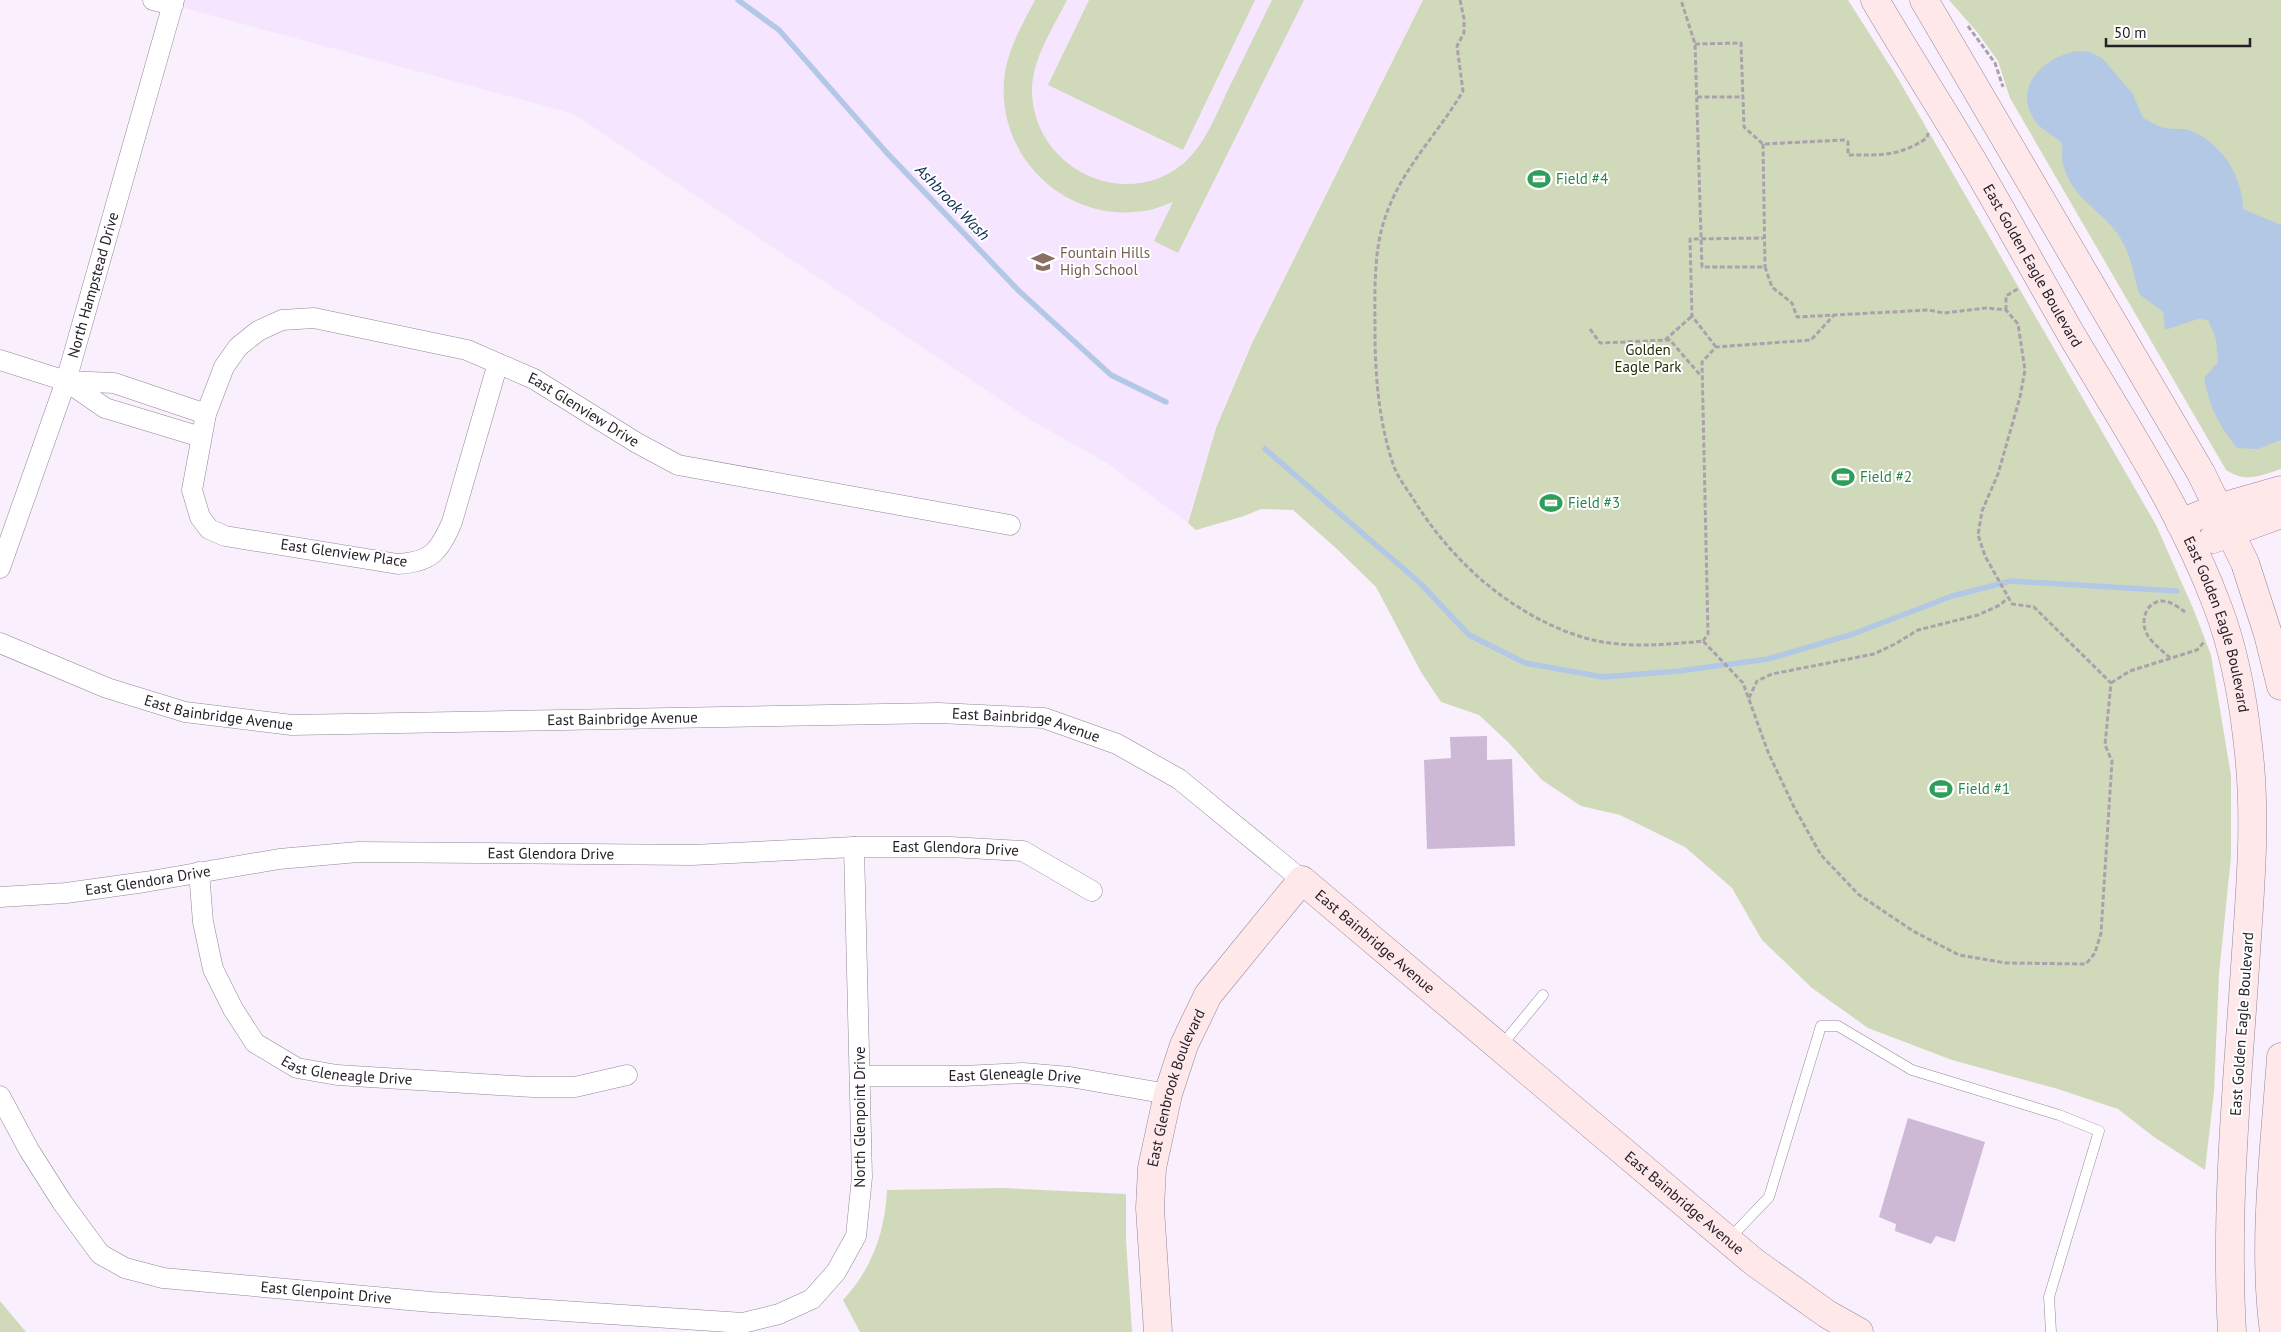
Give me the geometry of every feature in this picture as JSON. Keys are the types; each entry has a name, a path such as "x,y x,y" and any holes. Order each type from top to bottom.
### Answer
{"street":[{"path":"153,0 174,2"},
{"name":"East Golden Eagle Boulevard","path":"1875,0 1986,184 2019,245 2180,523 2193,547 2218,608 2234,662 2248,744 2253,809 2252,882 2229,1230 2225,1331"},
{"path":"1924,0 2201,473 2245,563 2268,634 2281,686"},
{"name":"North Hampstead Drive","path":"0,568 66,381 174,2"},
{"name":"East Glenview Drive","path":"206,414 224,367 238,347 258,331 282,320 314,318 467,350 534,379 637,443 678,465 1010,525"},
{"path":"0,360 66,381 114,383 206,414"},
{"name":"East Glenview Place","path":"206,414 192,490 200,517 209,529 235,538 398,564 415,563 429,558 443,543 449,529 498,363"},
{"path":"66,381 105,408 201,437"},
{"path":"2193,547 2224,520 2281,490"},
{"path":"2180,523 2281,514"},
{"name":"East Bainbridge Avenue","path":"0,643 107,688 184,712 292,725 939,713 1044,718 1117,744 1179,779 1302,880 1754,1262 1827,1314 1859,1332"},
{"name":"East Glendora Drive","path":"0,897 66,893 278,860 358,852 692,855 854,847 950,847 1023,851 1092,891"},
{"name":"North Glenpoint Drive","path":"743,1323 779,1314 812,1299 836,1272 856,1236 862,1177 854,847"},
{"name":"East Gleneagle Drive","path":"199,872 203,922 213,969 233,1008 255,1043 297,1068 337,1074 532,1087 575,1087 627,1075"},
{"name":"East Glenbrook Boulevard","path":"1158,1332 1150,1208 1152,1168 1168,1094 1184,1045 1208,996 1302,880"},
{"path":"2225,1331 2273,1328 2269,1300 2270,1253 2281,1057"},
{"name":"East Gleneagle Drive","path":"860,1076 963,1076 1023,1073 1070,1077 1168,1094"},
{"name":"East Glenpoint Drive","path":"0,1096 29,1150 62,1202 100,1254 125,1268 163,1278 237,1286 431,1302 743,1323"}],"lane":[{"path":"1500,1047 1543,995"},
{"path":"1728,1240 1769,1197 1821,1026 1838,1026 1912,1070 2059,1115 2098,1131 2049,1297 2051,1332"}],"path":[{"path":"1460,0 1464,19 1464,33 1457,46 1463,91 1402,181 1384,218 1375,275 1375,343 1381,422 1395,469 1422,515 1453,552 1493,590 1531,616 1582,637 1633,645 1703,641 1743,683 1768,752 1794,807 1821,856 1858,894 1913,931 1959,955 2006,963 2086,964 2095,953 2101,933 2112,761 2105,746 2112,683 2130,671 2197,650 2203,645 2206,636"},
{"path":"1682,0 1695,44 1702,267 1764,267"},
{"path":"1695,44 1741,43 1744,127 1763,144 1845,140 1848,142 1848,155 1896,154 1906,151 1927,138 1929,127"},
{"path":"1697,97 1743,97"},
{"path":"1763,144 1764,267 1772,287 1792,303 1797,317 1928,310 1944,314 1986,308 2006,310"},
{"path":"1716,348 1692,316 1690,240 1764,238"},
{"path":"2022,286 2006,296 2006,310 2018,324 2025,370 2020,397 1998,474 1982,511 1978,535 1985,556 2012,604 2034,607 2112,683"},
{"path":"1703,641 1708,634 1702,362 1716,348 1811,340 1834,315"},
{"path":"1664,340 1692,316"},
{"path":"1590,329 1600,343 1670,340 1701,377"},
{"path":"1749,699 1757,681 1772,674 1874,654 1918,630 1978,615 2000,605 2008,598"},
{"path":"2171,658 2147,636 2143,622 2145,612 2151,605 2160,601 2170,602 2185,612"}],"shaded area":[{"name":"Fountain Hills High School","path":"174,0 1423,0 1251,343 1216,428 1187,522 1107,463 1032,421 574,114 173,5"}],"green space":[{"path":"1035,0 1067,0 1044,44 1033,79 1032,91 1036,118 1048,142 1065,161 1086,175 1110,182 1136,184 1161,177 1184,163 1204,139 1272,0 1304,0 1178,253 1154,241 1173,202 1144,211 1116,212 1089,207 1064,196 1043,180 1025,160 1013,136 1005,109 1004,81 1011,49"},
{"path":"1089,0 1255,0 1183,150 1048,85"},
{"name":"Golden Eagle Park","path":"1423,0 1848,0 1897,77 2156,525 2193,608 2211,655 2231,776 2231,857 2219,974 2214,1092 2205,1170 2154,1137 2118,1109 2058,1089 1952,1060 1868,1028 1812,988 1762,940 1732,888 1685,847 1620,815 1581,806 1542,780 1509,743 1479,715 1441,702 1421,672 1376,587 1293,510 1261,509 1196,530 1188,523 1216,428 1252,343"},
{"path":"1949,0 2281,0 2281,469 2253,477 2240,476 2226,470 2010,98 1998,61 1977,32"},
{"path":"1002,1188 1126,1194 1126,1240 1132,1332 860,1332 843,1300 862,1276 875,1249 883,1221 887,1190"},
{"path":"0,1301 26,1332 0,1332"}],"water":[{"path":"2076,51 2090,52 2102,58 2133,94 2143,118 2164,128 2190,130 2214,145 2235,174 2242,197 2243,209 2281,225 2281,440 2258,449 2237,448 2216,415 2206,389 2204,378 2218,362 2216,339 2208,320 2198,319 2165,330 2163,312 2139,294 2129,255 2122,240 2110,224 2079,195 2073,186 2063,164 2062,144 2035,121 2029,109 2027,97 2029,86 2034,76 2052,60"}],"building":[{"path":"1487,736 1487,760 1512,759 1515,846 1427,849 1424,760 1451,758 1450,737"},
{"path":"1908,1118 1985,1142 1955,1242 1936,1236 1931,1244 1895,1231 1896,1224 1879,1217"}],"waterway":[{"name":"Ashbrook Wash","path":"738,0 779,30 887,153 1019,291 1111,375 1166,402"},
{"path":"1265,449 1420,583 1469,635 1525,663 1603,677 1679,671 1768,659 1853,634 1952,596 2011,581 2177,591"}],"place":[{"name":"Field #4","path":"1539,179"},
{"name":"Fountain Hills High School","path":"1043,262"},
{"name":"Field #2","path":"1843,477"},
{"name":"Field #3","path":"1551,503"},
{"name":"Field #1","path":"1941,789"}]}
